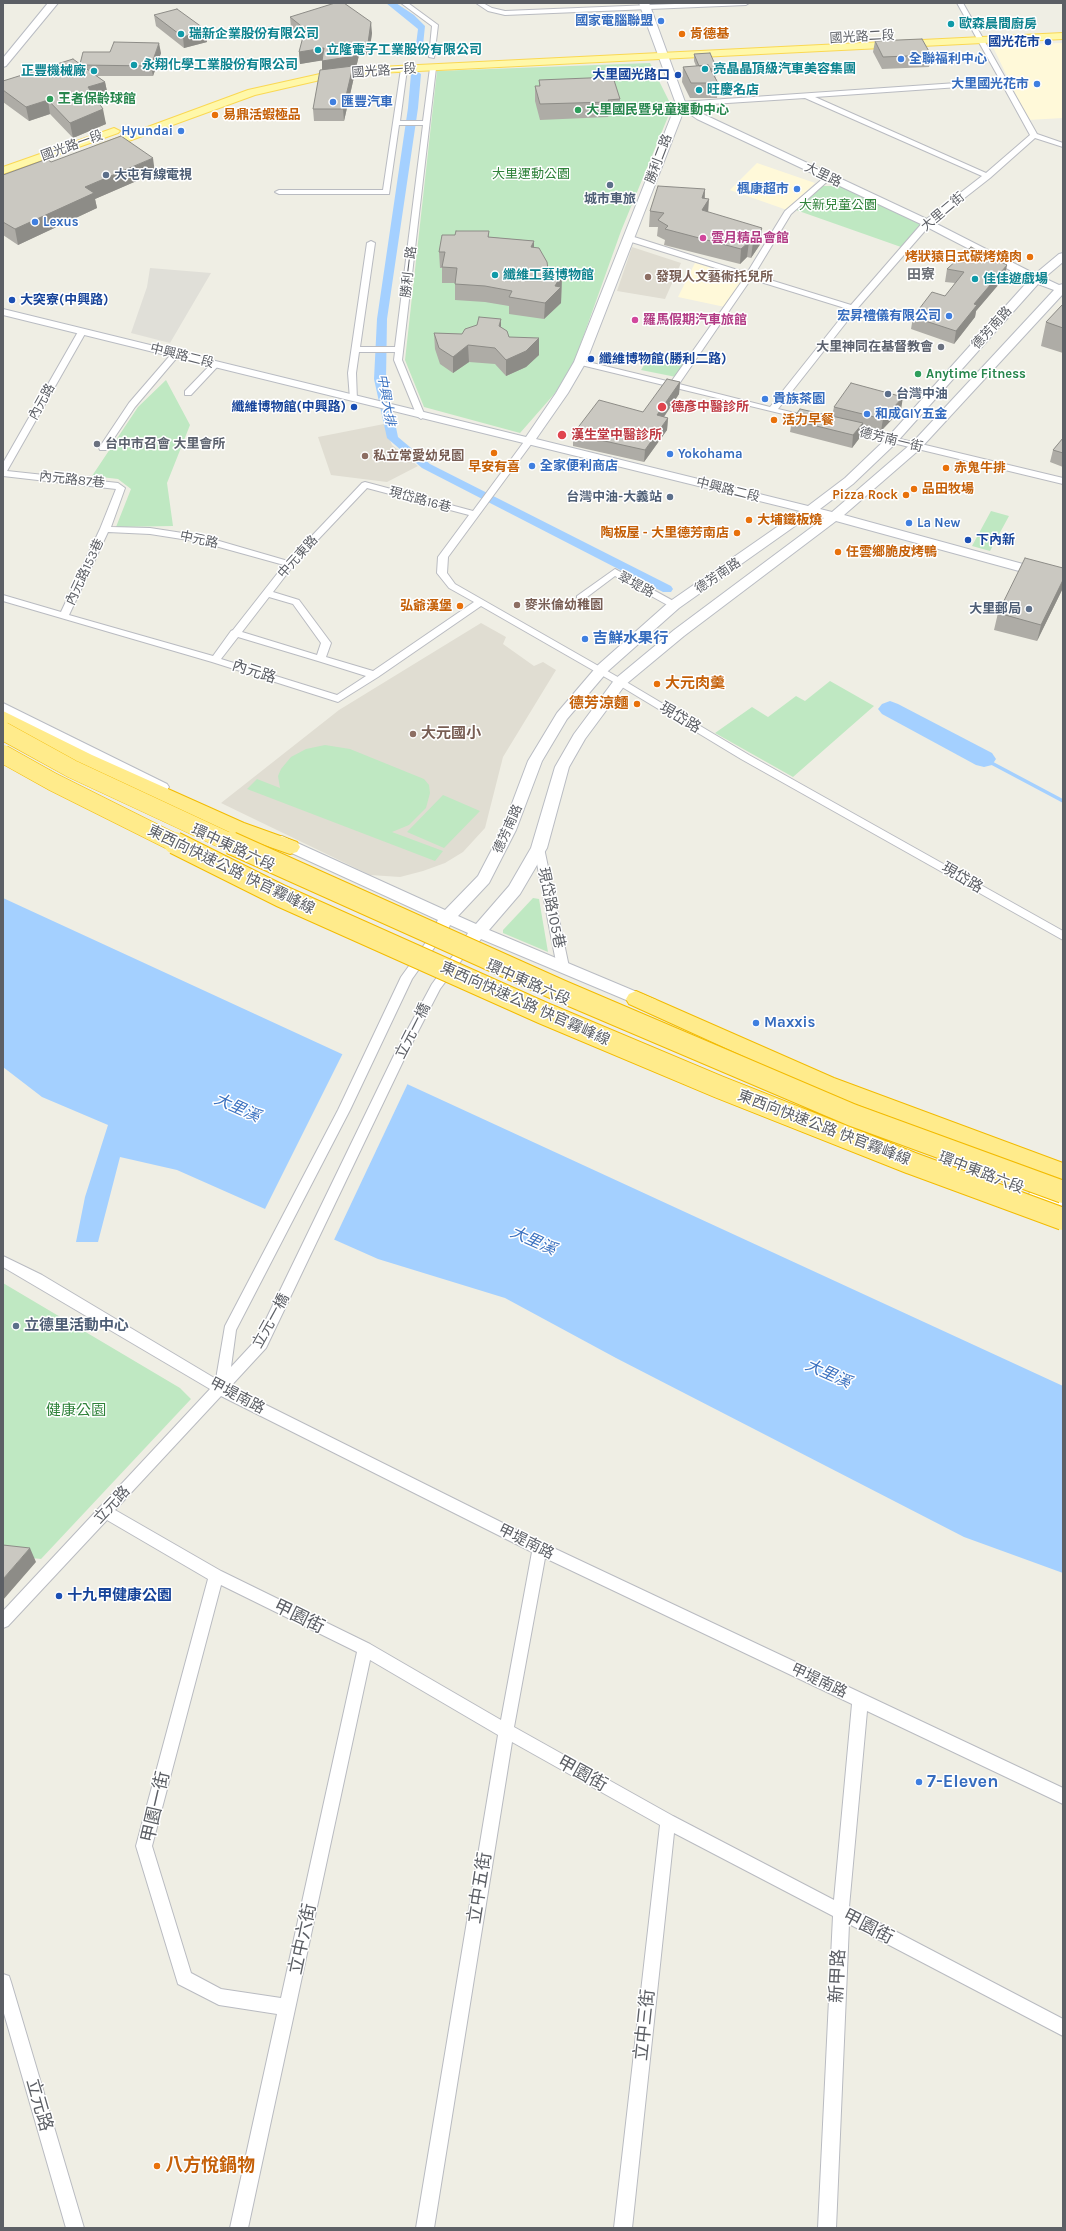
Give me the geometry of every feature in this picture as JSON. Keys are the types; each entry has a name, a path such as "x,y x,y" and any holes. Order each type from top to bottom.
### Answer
{"highway":[{"path":"3,717 121,776 237,828 290,847"},
{"name":"東西向快速公路 快官霧峰線","path":"3,731 72,769 294,873 561,991 852,1115 1063,1192"},
{"name":"東西向快速公路 快官霧峰線","path":"3,754 53,782 281,896 543,1013 719,1087 1063,1219"},
{"path":"636,999 826,1084 1063,1172"}],"main road":[{"name":"國光路二段","path":"977,36 1063,27"},
{"name":"國光路二段","path":"661,51 977,36 1063,36"},
{"name":"國光路一段","path":"315,67 361,61 432,63 661,51"},
{"name":"國光路一段","path":"47,167 252,92 276,85 329,75 404,69 432,63"},
{"path":"231,88 258,79"},
{"name":"國光路一段","path":"3,171 134,123"}],"street":[{"path":"3,64 54,3"},
{"name":"勝利一路","path":"404,3 435,26 427,123 398,360 421,416"},
{"path":"479,3 490,10 505,13 645,5 746,3"},
{"path":"960,3 977,36 1005,82 1034,135 1063,145"},
{"path":"645,5 680,104 1005,82"},
{"path":"279,192 386,192 404,69"},
{"path":"806,96 987,176"},
{"name":"大里路","path":"680,104 701,117 927,223 1036,279 1062,289"},
{"name":"勝利二路","path":"529,441 562,393 580,362 680,104"},
{"path":"397,123 427,123"},
{"name":"大里二街","path":"772,410 853,308 927,223 987,176 1034,135"},
{"path":"673,386 749,276 788,213 827,177"},
{"path":"628,238 853,308"},
{"path":"358,400 352,373 371,243"},
{"name":"德芳南路","path":"433,941 447,917 484,879 509,830 535,761 562,716 600,672 674,605 764,544 849,481 892,440 1036,279 1063,256"},
{"name":"德芳南路","path":"461,953 478,931 515,890 539,848 562,767 579,737 620,682 679,633 835,516 916,446 1062,289"},
{"name":"中興路二段","path":"3,312 421,416 835,516 1063,579"},
{"name":"內元路","path":"3,472 82,332"},
{"path":"356,349 400,350"},
{"path":"103,448 132,405 176,354"},
{"path":"580,362 817,421"},
{"path":"188,393 216,364"},
{"name":"德芳南一街","path":"839,427 1063,481"},
{"name":"現岱路","path":"529,441 443,557 441,564 442,573 452,586 600,672 620,682 745,757 1063,936"},
{"name":"內元路87巷","path":"3,472 115,485 120,488 119,495 105,529"},
{"name":"現岱路16巷","path":"365,485 475,514"},
{"name":"中元東路","path":"215,660 234,633 290,564 365,485"},
{"name":"中元路","path":"105,529 150,531 202,539 290,564"},
{"name":"內元路153巷","path":"64,616 105,529"},
{"name":"翠堤路","path":"580,598 615,572 674,605"},
{"path":"267,593 296,602 326,644 321,659"},
{"name":"內元路","path":"3,598 162,646 215,660 338,699 481,602"},
{"path":"234,633 375,675"},
{"name":"環中東路六段","path":"3,708 92,754 290,847 478,931 778,1058 1063,1167"},
{"name":"環中東路六段","path":"3,738 69,772 433,941 798,1104 1063,1204"},
{"name":"現岱路105巷","path":"539,848 563,967"},
{"name":"立元一橋","path":"221,1389 230,1330 344,1110 407,977 433,941"},
{"name":"立元一橋","path":"221,1389 261,1344 402,1051 436,987 461,953"},
{"name":"甲堤南路","path":"3,1261 37,1279 221,1389 540,1549 1063,1796"},
{"name":"立元路","path":"3,1621 221,1389"},
{"name":"甲園街","path":"106,1512 216,1576 365,1649 506,1731 668,1821 1063,2028"},
{"name":"立中五街","path":"425,2228 506,1731 540,1549"},
{"name":"甲園一街","path":"216,1576 144,1846 184,1978 219,1997 288,2007"},
{"name":"立中六街","path":"239,2228 365,1649"},
{"name":"新甲路","path":"827,2228 841,1913 860,1701"},
{"name":"立中三街","path":"623,2228 668,1821"},
{"name":"立元路","path":"3,1982 75,2228"}],"shaded area":[{"name":"大里國光花市","path":"1063,43 1063,118 1028,120 993,47 996,45"},
{"name":"楓康超市","path":"757,163 815,183 787,210 730,190"},
{"name":"發現人文藝術托兒所","path":"632,247 681,263 665,299 617,291"},
{"path":"695,263 740,277 743,280 725,307 678,297"},
{"path":"150,268 211,273 170,343 131,333 147,287"},
{"name":"私立常愛幼兒園","path":"384,424 392,445 418,466 387,482 331,475 318,437"},
{"name":"大元國小","path":"481,623 506,637 503,644 534,666 543,662 556,670 503,757 485,828 463,852 445,863 400,877 370,875 221,803 339,710"}],"green space":[{"name":"大里運動公園","path":"650,63 672,107 621,231 575,360 556,392 520,433 424,407 405,360 437,71"},
{"name":"大新兒童公園","path":"820,186 842,186 923,223 901,247 796,210"},
{"path":"653,351 687,356 676,377 641,370"},
{"path":"166,380 190,425 167,483 173,526 116,527 131,489 118,479 92,476 138,407"},
{"path":"991,511 1009,516 990,551 972,546"},
{"path":"830,681 874,706 793,777 715,733 752,707 768,717 796,696 805,701"},
{"path":"325,745 350,749 424,779 429,785 430,793 426,808 409,825 392,832 443,851 435,861 247,789 257,779 280,788 278,776 281,769 291,757 306,749"},
{"path":"443,795 480,811 444,848 407,832"},
{"path":"533,898 539,899 548,952 503,933 503,930"},
{"name":"健康公園","path":"3,1283 180,1388 191,1399 41,1559 3,1555"}],"water":[{"name":"大里溪","path":"3,898 1063,1386 1063,1573 964,1537 616,1358 505,1298 378,1259 177,1170 120,1157 98,1242 76,1242 85,1197 108,1125 42,1097 3,1067"}],"pier":[{"path":"343,1053 408,1083 333,1242 264,1211"}],"building":[{"path":"335,3 344,3 371,22 368,43 358,44 355,56 322,61 324,48 299,52 305,29 290,17"},
{"path":"177,9 206,30 183,37 154,15"},
{"path":"922,39 931,55 883,57 875,41"},
{"path":"114,42 159,43 151,66 80,64 83,52 110,52"},
{"path":"710,53 717,69 711,69 708,65 699,66 694,54"},
{"path":"73,59 105,82 88,87 103,109 70,123 48,100 26,107 3,90 3,81"},
{"path":"708,65 718,83 691,83 683,67"},
{"name":"匯豐汽車","path":"353,66 343,109 313,109 320,70"},
{"path":"613,77 620,99 608,100 609,102 540,104 535,86 540,86 539,80"},
{"path":"121,136 153,158 85,187 94,193 15,229 3,222 3,175 47,159 51,162"},
{"path":"658,186 705,189 702,198 709,199 702,210 762,228 753,242 749,242 741,249 665,229 668,226 658,220 664,213 650,211"},
{"name":"纖維工藝博物館","path":"456,231 489,231 488,237 534,241 531,247 539,248 547,262 548,269 554,270 552,273 562,274 555,286 561,287 545,303 509,297 512,291 485,286 455,284 457,268 442,267 445,252 439,252 442,235 455,235"},
{"path":"971,247 1007,265 974,304 977,305 956,331 913,317 932,292 945,296 964,272 947,269"},
{"path":"1063,304 1063,328 1046,322"},
{"path":"479,317 501,319 499,326 507,331 509,337 539,338 526,351 506,360 495,348 468,345 453,357 439,348 434,333 462,334 465,329 477,325"},
{"path":"667,379 680,382 657,415 668,418 645,450 573,434 599,400 643,412"},
{"path":"851,383 903,397 883,419 834,407"},
{"path":"800,409 863,423 853,435 792,420"},
{"path":"1063,438 1063,453 1053,450"},
{"name":"大里郵局","path":"1025,558 1063,568 1063,580 1041,625 998,613"},
{"path":"3,1545 30,1548 3,1579"}],"waterway":[{"name":"中興大排","path":"390,3 411,17 422,28 419,53"},
{"name":"中興大排","path":"416,74 413,108 382,319 380,379 393,438 426,466 667,589"},
{"path":"890,709 984,759"},
{"path":"984,759 1063,801"}],"place":[{"name":"國家電腦聯盟","path":"661,21"},
{"name":"歐森晨間廚房","path":"951,24"},
{"name":"瑞新企業股份有限公司","path":"181,34"},
{"name":"肯德基","path":"682,34"},
{"name":"國光花市","path":"1048,42"},
{"name":"立隆電子工業股份有限公司","path":"318,50"},
{"name":"全聯福利中心","path":"901,59"},
{"name":"永翔化學工業股份有限公司","path":"134,65"},
{"name":"亮晶晶頂級汽車美容集團","path":"705,69"},
{"name":"正豐機械廠","path":"94,71"},
{"name":"大里國光路口","path":"678,75"},
{"name":"大里國光花市","path":"1037,84"},
{"name":"旺慶名店","path":"699,90"},
{"name":"王者保齡球館","path":"50,99"},
{"name":"匯豐汽車","path":"333,102"},
{"name":"大里國民暨兒童運動中心","path":"578,110"},
{"name":"易鼎活蝦極品","path":"215,115"},
{"name":"Hyundai","path":"181,131"},
{"name":"大屯有線電視","path":"106,175"},
{"name":"城市車旅","path":"610,185"},
{"name":"楓康超市","path":"797,189"},
{"name":"Lexus","path":"35,222"},
{"name":"雲月精品會館","path":"703,238"},
{"name":"烤狀猿日式碳烤燒肉","path":"1030,257"},
{"name":"纖維工藝博物館","path":"495,275"},
{"name":"發現人文藝術托兒所","path":"648,277"},
{"name":"佳佳遊戲場","path":"975,279"},
{"name":"大突寮(中興路)","path":"12,300"},
{"name":"宏昇禮儀有限公司","path":"949,316"},
{"name":"羅馬假期汽車旅館","path":"635,320"},
{"name":"大里神同在基督教會","path":"941,347"},
{"name":"纖維博物館(勝利二路)","path":"591,359"},
{"name":"Anytime Fitness","path":"918,374"},
{"name":"台灣中油","path":"888,394"},
{"name":"貴族茶園","path":"765,399"},
{"name":"纖維博物館(中興路)","path":"354,407"},
{"name":"德彥中醫診所","path":"662,407"},
{"name":"和成GIY五金","path":"867,414"},
{"name":"活力早餐","path":"774,420"},
{"name":"漢生堂中醫診所","path":"562,435"},
{"name":"台中市召會 大里會所","path":"97,444"},
{"name":"早安有喜","path":"494,453"},
{"name":"Yokohama","path":"670,454"},
{"name":"私立常愛幼兒園","path":"365,456"},
{"name":"全家便利商店","path":"532,466"},
{"name":"赤鬼牛排","path":"946,468"},
{"name":"品田牧場","path":"914,489"},
{"name":"Pizza Rock","path":"906,495"},
{"name":"台灣中油-大義站","path":"670,497"},
{"name":"大埔鐵板燒","path":"749,520"},
{"name":"La New","path":"909,523"},
{"name":"陶板屋 - 大里德芳南店","path":"737,533"},
{"name":"下內新","path":"968,540"},
{"name":"任雲鄉脆皮烤鴨","path":"838,552"},
{"name":"麥米倫幼稚園","path":"517,605"},
{"name":"弘爺漢堡","path":"460,606"},
{"name":"大里郵局","path":"1029,609"},
{"name":"吉鮮水果行","path":"585,639"},
{"name":"大元肉羹","path":"657,684"},
{"name":"德芳涼麵","path":"637,704"},
{"name":"大元國小","path":"413,734"},
{"name":"Maxxis","path":"756,1023"},
{"name":"立德里活動中心","path":"16,1326"},
{"name":"十九甲健康公園","path":"59,1596"},
{"name":"7-Eleven","path":"919,1782"},
{"name":"八方悅鍋物","path":"157,2166"}],"district":[{"name":"田寮","path":"921,275"}]}
